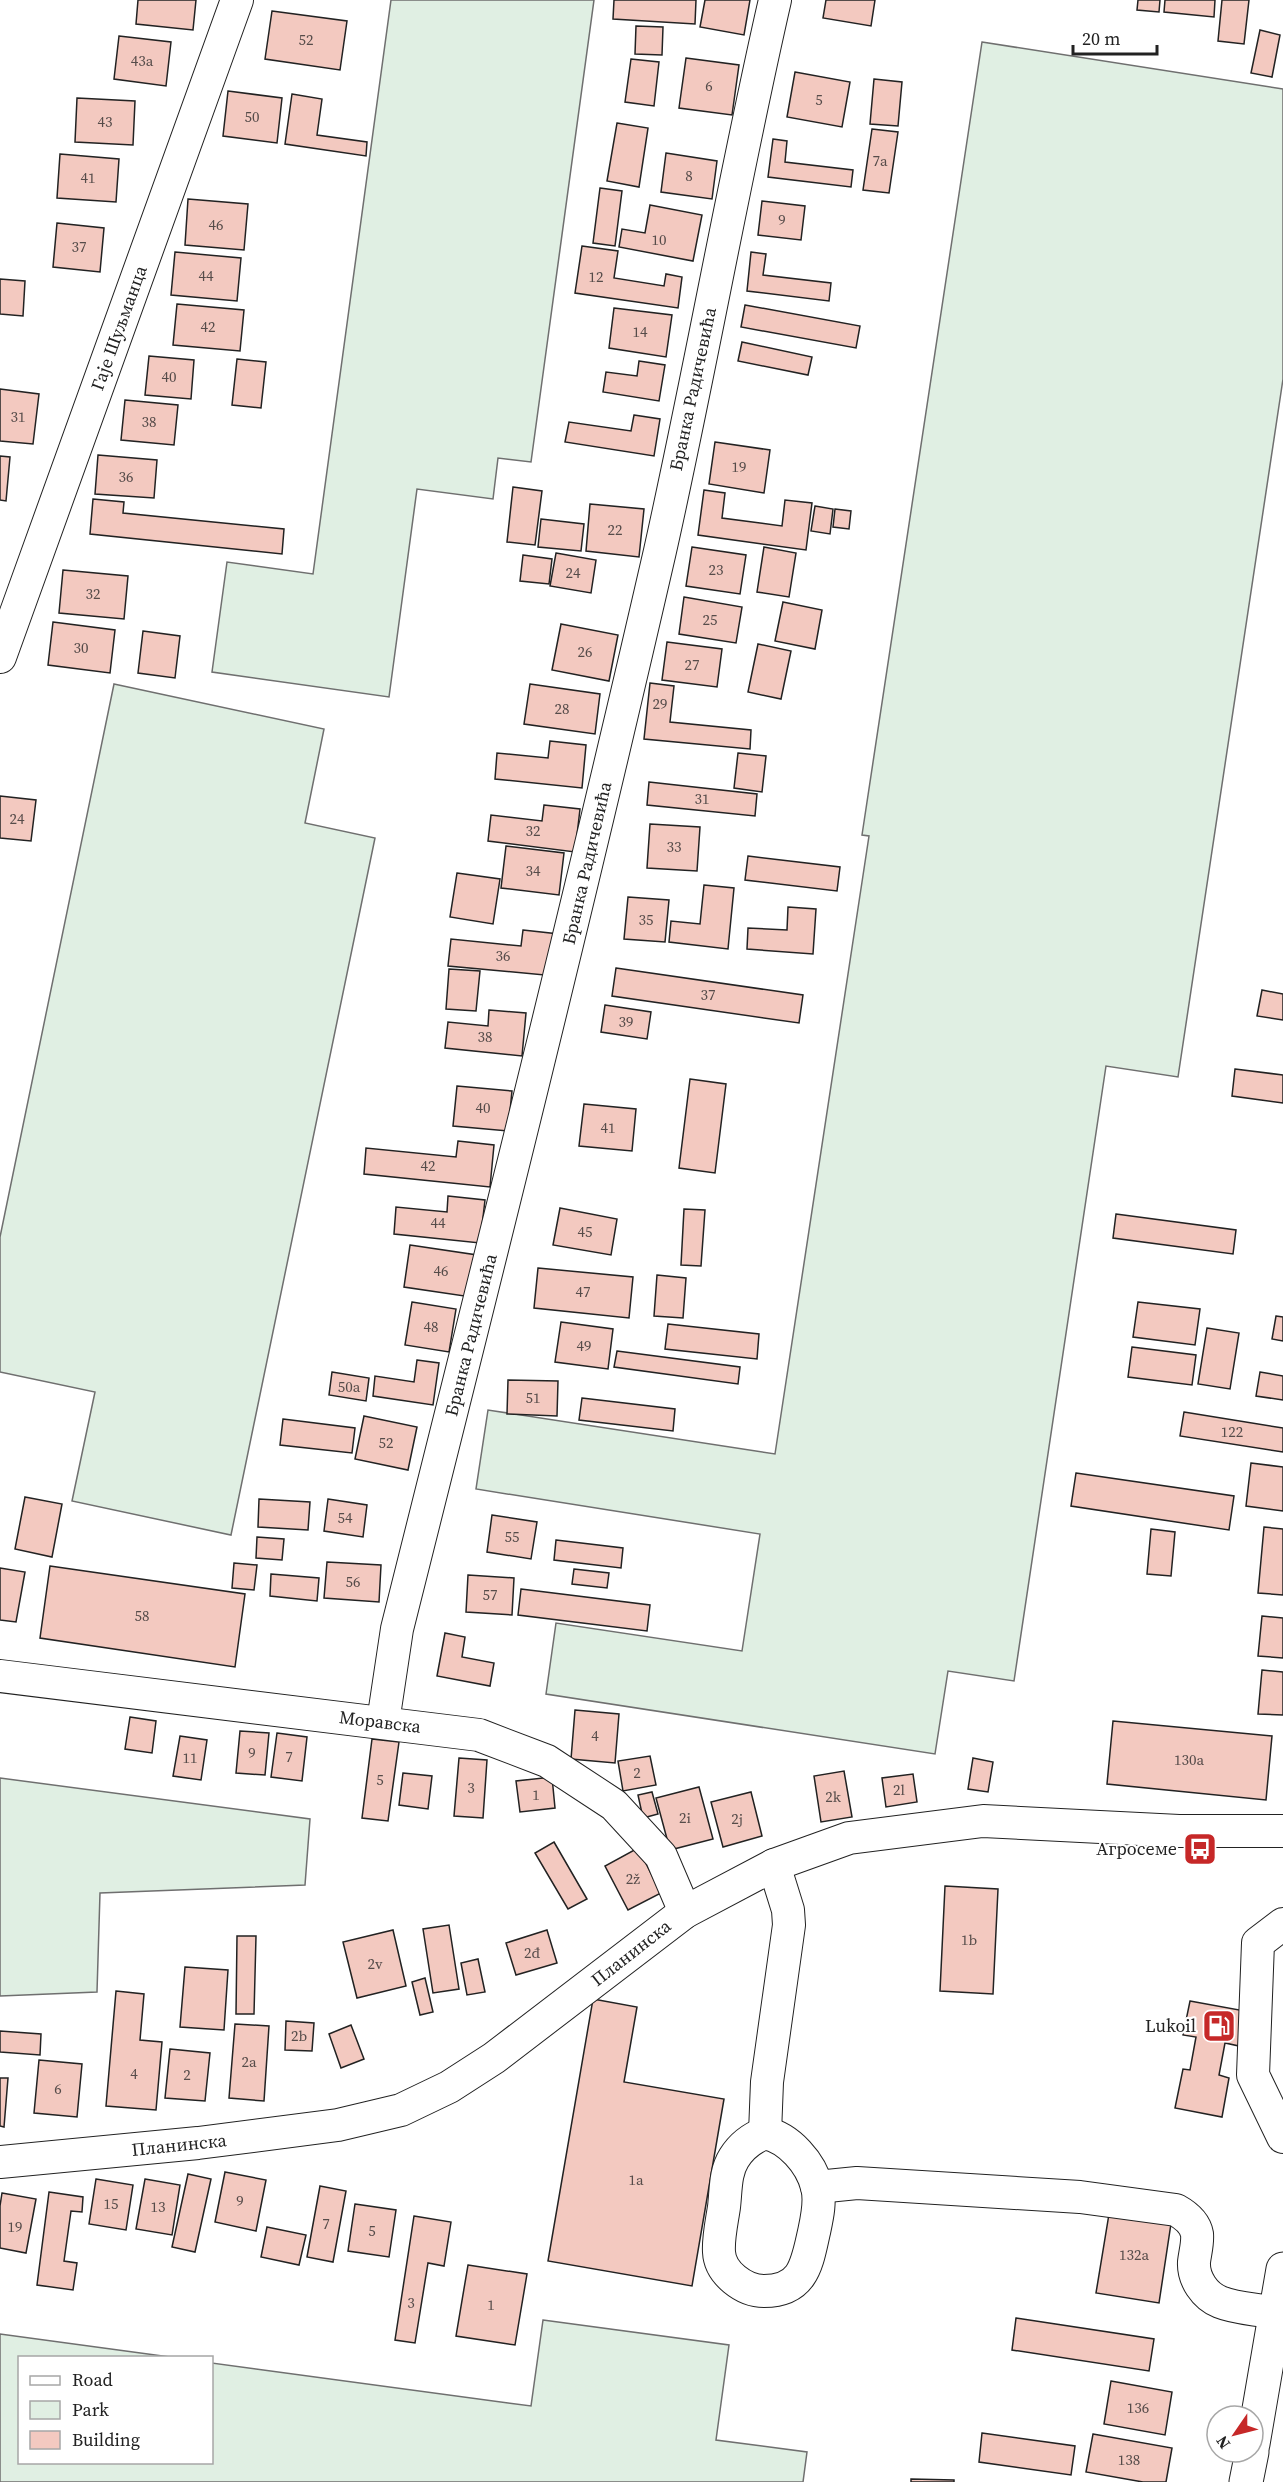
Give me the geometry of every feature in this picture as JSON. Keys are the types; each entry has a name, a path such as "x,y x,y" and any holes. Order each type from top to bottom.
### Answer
{"main road":[{"path":"1260,2404 1283,2269"},
{"path":"1246,2482 1250,2464"}],"street":[{"name":"Гаје Шуљманца","path":"0,657 237,0"},
{"name":"Бранка Радичевића","path":"383,1722 397,1629 568,945 658,557 775,0"},
{"name":"Моравска","path":"0,1676 480,1735 547,1761 614,1805 661,1856 685,1912"},
{"name":"Планинска","path":"0,2163 198,2144 338,2125 401,2110 449,2087 494,2058 685,1912 774,1865 849,1838 983,1821 1179,1831 1283,1831"},
{"path":"765,2133 767,2082 789,1925 788,1910 774,1865"},
{"path":"1283,1924 1258,1943 1253,2075 1283,2137"},
{"path":"765,2133 778,2136 790,2146 812,2174 818,2187 818,2210 806,2268 798,2279 774,2290 760,2291 738,2283 729,2275 719,2253 728,2169 743,2146 754,2137 765,2133"},
{"path":"818,2187 857,2183 1080,2197 1176,2210 1190,2221 1197,2235 1194,2265 1196,2277 1202,2288 1221,2303 1275,2313"}],"green space":[{"path":"391,0 594,0 531,462 498,458 493,499 417,489 389,697 212,672 227,562 313,574"},
{"path":"982,42 1283,89 1283,379 1178,1077 1106,1066 1014,1681 948,1671 935,1754 546,1694 556,1623 742,1651 760,1534 476,1489 488,1410 775,1454 869,836 862,835"},
{"path":"114,684 324,729 305,823 375,838 231,1535 72,1501 95,1392 0,1372 0,1237"},
{"path":"0,1778 310,1819 305,1885 100,1893 97,1992 0,1996"},
{"path":"543,2320 729,2345 716,2440 807,2452 803,2482 0,2482 0,2334 163,2356 18,2356 18,2464 213,2464 213,2363 531,2406"}],"building":[{"path":"138,0 196,0 193,30 136,24"},
{"path":"614,0 696,0 695,24 613,19"},
{"path":"705,0 750,0 744,35 700,27"},
{"path":"826,0 875,0 871,26 823,18"},
{"path":"1138,0 1160,0 1159,12 1137,10"},
{"path":"1165,0 1215,0 1214,17 1164,12"},
{"path":"1222,0 1249,0 1244,44 1218,41"},
{"path":"272,11 347,21 340,70 265,59"},
{"path":"636,26 663,27 662,55 635,54"},
{"path":"1260,30 1280,35 1272,77 1251,73"},
{"path":"119,36 171,42 166,86 114,79"},
{"path":"686,58 739,65 732,115 679,108"},
{"path":"631,59 659,62 654,106 625,102"},
{"path":"795,72 850,82 842,127 787,117"},
{"path":"874,79 902,82 898,126 870,124"},
{"path":"228,91 282,98 277,143 223,136"},
{"path":"292,94 322,99 317,135 367,142 366,156 285,144"},
{"path":"77,98 135,101 133,145 75,142"},
{"path":"617,123 648,128 639,187 607,181"},
{"path":"872,129 898,132 889,193 863,190"},
{"path":"773,139 787,141 785,162 853,170 851,187 768,177"},
{"path":"666,153 717,161 712,199 661,192"},
{"path":"60,154 119,159 116,202 57,198"},
{"path":"600,188 622,191 615,246 593,243"},
{"path":"188,199 248,204 244,250 185,245"},
{"path":"762,201 805,206 801,240 758,235"},
{"path":"650,205 702,215 693,261 619,247 622,229 645,233"},
{"path":"57,223 104,228 100,272 53,267"},
{"path":"582,246 618,251 614,278 664,286 666,274 682,277 678,308 575,293"},
{"path":"175,252 241,258 237,301 171,295"},
{"path":"751,252 766,254 763,275 831,283 829,301 747,291"},
{"path":"0,279 25,281 23,316 0,314"},
{"path":"177,304 244,310 240,351 173,345"},
{"path":"745,305 860,326 856,348 741,327"},
{"path":"614,308 672,315 666,357 609,348"},
{"path":"742,342 812,357 808,375 738,361"},
{"path":"149,356 194,360 191,399 145,395"},
{"path":"237,359 266,362 261,408 232,405"},
{"path":"639,361 665,365 659,401 603,392 606,372 637,376"},
{"path":"0,389 39,394 33,444 0,441"},
{"path":"125,400 178,405 174,445 121,440"},
{"path":"634,415 660,419 654,456 565,442 569,422 631,431"},
{"path":"715,442 770,450 764,493 709,484"},
{"path":"98,455 157,460 154,498 95,494"},
{"path":"0,456 10,457 6,501 0,500"},
{"path":"513,487 542,491 535,545 507,542"},
{"path":"704,490 725,493 722,518 782,526 785,500 812,503 806,550 698,535"},
{"path":"93,499 124,502 123,513 284,529 282,554 90,534"},
{"path":"590,504 644,509 639,557 586,551"},
{"path":"815,506 833,509 830,534 811,531"},
{"path":"835,509 851,511 849,529 833,527"},
{"path":"541,519 584,524 581,551 538,547"},
{"path":"692,547 746,555 740,594 686,586"},
{"path":"764,547 796,553 789,597 757,592"},
{"path":"556,553 596,560 591,593 550,586"},
{"path":"523,555 552,559 549,584 520,581"},
{"path":"63,570 128,576 124,619 59,613"},
{"path":"684,597 742,607 736,643 679,634"},
{"path":"783,602 822,610 815,649 775,641"},
{"path":"53,622 115,630 110,673 48,665"},
{"path":"561,624 618,635 609,681 552,670"},
{"path":"143,631 180,636 175,678 138,673"},
{"path":"667,642 722,649 717,687 662,680"},
{"path":"758,644 791,651 781,699 748,692"},
{"path":"650,683 674,686 670,722 751,730 750,749 644,739"},
{"path":"530,684 600,694 595,734 524,724"},
{"path":"550,741 586,745 582,788 495,779 497,753 548,758"},
{"path":"738,753 766,756 762,792 734,788"},
{"path":"649,782 757,794 755,816 647,805"},
{"path":"0,796 36,800 31,841 0,838"},
{"path":"544,805 580,809 575,852 488,841 491,815 542,821"},
{"path":"650,824 700,827 697,871 647,868"},
{"path":"506,846 564,853 559,895 501,888"},
{"path":"748,856 840,867 837,891 745,880"},
{"path":"457,873 500,879 493,924 450,917"},
{"path":"704,885 734,888 728,949 669,942 671,921 700,924"},
{"path":"628,897 669,900 665,942 624,939"},
{"path":"788,907 816,909 813,954 747,949 748,928 787,930"},
{"path":"523,930 559,934 555,976 448,966 451,939 521,946"},
{"path":"616,968 803,995 799,1023 612,996"},
{"path":"449,969 480,971 476,1011 446,1009"},
{"path":"1262,990 1283,994 1283,1020 1257,1016"},
{"path":"605,1005 651,1012 647,1039 601,1032"},
{"path":"489,1010 526,1013 522,1056 445,1048 448,1022 488,1026"},
{"path":"1235,1069 1283,1075 1283,1103 1232,1096"},
{"path":"690,1079 726,1084 715,1173 679,1168"},
{"path":"457,1086 512,1091 508,1131 453,1126"},
{"path":"584,1104 636,1109 632,1151 579,1146"},
{"path":"458,1141 494,1145 490,1187 364,1174 366,1148 456,1157"},
{"path":"448,1196 485,1200 480,1243 394,1234 396,1207 447,1212"},
{"path":"560,1208 617,1219 611,1255 553,1245"},
{"path":"684,1209 705,1210 701,1266 681,1265"},
{"path":"1116,1214 1236,1230 1233,1254 1113,1238"},
{"path":"410,1245 477,1255 471,1297 404,1287"},
{"path":"538,1268 633,1277 629,1318 534,1308"},
{"path":"657,1275 686,1278 683,1318 654,1316"},
{"path":"412,1302 456,1309 449,1352 405,1345"},
{"path":"1138,1302 1200,1309 1195,1345 1133,1337"},
{"path":"1276,1316 1283,1317 1283,1341 1272,1339"},
{"path":"561,1322 613,1329 608,1369 555,1362"},
{"path":"668,1324 759,1334 757,1359 665,1349"},
{"path":"1207,1328 1239,1333 1230,1389 1198,1384"},
{"path":"1132,1347 1196,1355 1192,1385 1128,1377"},
{"path":"617,1351 740,1367 738,1384 614,1367"},
{"path":"417,1360 439,1363 433,1405 373,1396 375,1376 414,1382"},
{"path":"332,1372 369,1378 366,1401 329,1395"},
{"path":"1260,1372 1283,1376 1283,1400 1256,1396"},
{"path":"508,1380 558,1381 557,1416 507,1414"},
{"path":"582,1398 675,1409 673,1431 579,1420"},
{"path":"1184,1412 1283,1428 1283,1452 1180,1436"},
{"path":"364,1416 417,1427 408,1470 355,1459"},
{"path":"283,1419 355,1428 352,1453 280,1445"},
{"path":"1251,1463 1283,1467 1283,1511 1246,1506"},
{"path":"1076,1473 1234,1496 1229,1530 1071,1506"},
{"path":"25,1497 62,1504 52,1557 15,1549"},
{"path":"259,1499 310,1502 308,1530 258,1527"},
{"path":"328,1499 367,1505 363,1537 324,1531"},
{"path":"492,1515 537,1522 531,1559 487,1552"},
{"path":"1264,1527 1283,1529 1283,1595 1258,1593"},
{"path":"1151,1529 1175,1532 1171,1576 1147,1574"},
{"path":"257,1537 284,1539 282,1560 256,1558"},
{"path":"556,1540 623,1548 621,1568 554,1560"},
{"path":"327,1562 381,1565 379,1602 324,1598"},
{"path":"234,1563 257,1565 254,1590 232,1588"},
{"path":"50,1566 245,1594 235,1667 40,1638"},
{"path":"0,1568 25,1572 16,1622 0,1620"},
{"path":"574,1569 609,1573 607,1588 572,1584"},
{"path":"271,1574 319,1578 317,1601 270,1596"},
{"path":"468,1575 514,1578 512,1615 466,1612"},
{"path":"521,1589 650,1605 647,1631 518,1615"},
{"path":"1262,1616 1283,1618 1283,1658 1258,1656"},
{"path":"445,1633 465,1637 462,1657 494,1663 490,1686 437,1676"},
{"path":"1262,1670 1283,1672 1283,1715 1258,1714"},
{"path":"575,1710 619,1714 615,1763 571,1759"},
{"path":"130,1717 156,1721 152,1753 125,1749"},
{"path":"1113,1721 1272,1736 1266,1800 1107,1784"},
{"path":"240,1731 269,1733 265,1775 236,1773"},
{"path":"277,1733 307,1737 302,1781 271,1777"},
{"path":"180,1736 207,1740 201,1780 173,1776"},
{"path":"372,1739 399,1742 388,1821 362,1818"},
{"path":"650,1756 656,1785 623,1791 618,1761"},
{"path":"459,1758 487,1760 483,1818 454,1816"},
{"path":"973,1758 993,1762 988,1792 968,1789"},
{"path":"844,1771 852,1817 821,1822 814,1776"},
{"path":"403,1773 432,1776 428,1809 399,1805"},
{"path":"913,1774 917,1802 886,1807 882,1778"},
{"path":"552,1777 555,1808 520,1812 516,1781"},
{"path":"699,1787 713,1839 670,1850 656,1798"},
{"path":"652,1792 658,1814 643,1818 638,1795"},
{"path":"751,1792 762,1836 723,1847 711,1802"},
{"path":"554,1842 587,1899 568,1909 535,1853"},
{"path":"638,1848 661,1893 628,1910 605,1866"},
{"path":"945,1886 998,1889 993,1994 940,1991"},
{"path":"449,1925 459,1989 433,1993 423,1929"},
{"path":"393,1930 406,1986 357,1998 343,1942"},
{"path":"547,1930 557,1963 516,1975 506,1943"},
{"path":"237,1936 256,1936 254,2014 236,2014"},
{"path":"478,1959 485,1992 467,1995 461,1963"},
{"path":"185,1967 228,1970 224,2030 180,2027"},
{"path":"425,1978 433,2012 420,2015 412,1982"},
{"path":"116,1991 144,1994 140,2040 162,2042 156,2110 106,2106"},
{"path":"593,1999 637,2007 624,2082 724,2099 692,2286 548,2261"},
{"path":"1190,2001 1245,2011 1239,2046 1225,2043 1219,2075 1229,2078 1222,2117 1175,2108 1183,2069 1190,2070 1196,2037 1183,2035"},
{"path":"286,2021 314,2023 312,2051 285,2050"},
{"path":"235,2024 269,2026 264,2101 229,2098"},
{"path":"351,2025 364,2059 341,2068 329,2034"},
{"path":"0,2031 41,2034 40,2055 0,2052"},
{"path":"170,2049 210,2053 205,2101 165,2098"},
{"path":"39,2060 82,2064 77,2117 34,2113"},
{"path":"0,2078 8,2078 4,2127 0,2126"},
{"path":"225,2172 266,2180 256,2231 215,2222"},
{"path":"188,2174 211,2179 195,2252 172,2247"},
{"path":"96,2179 133,2185 126,2230 89,2224"},
{"path":"145,2179 180,2185 172,2235 136,2229"},
{"path":"320,2186 346,2191 333,2262 307,2257"},
{"path":"49,2192 83,2197 82,2212 71,2211 64,2261 77,2263 73,2290 37,2285"},
{"path":"2,2193 36,2199 26,2253 0,2248"},
{"path":"355,2204 396,2210 389,2257 348,2251"},
{"path":"1110,2208 1172,2217 1159,2303 1096,2293"},
{"path":"414,2216 451,2222 444,2266 428,2263 415,2343 395,2340"},
{"path":"267,2227 306,2235 299,2265 261,2257"},
{"path":"468,2265 527,2274 515,2345 456,2336"},
{"path":"1016,2318 1154,2339 1149,2371 1012,2350"},
{"path":"1111,2381 1172,2392 1165,2435 1104,2424"},
{"path":"982,2433 1075,2446 1071,2475 979,2462"},
{"path":"1093,2434 1172,2448 1166,2482 1143,2482 1086,2472"},
{"path":"911,2479 954,2480 954,2482 911,2482"}],"place":[{"name":"Агросеме","path":"1200,1849"},
{"name":"Lukoil","path":"1219,2026"}]}
